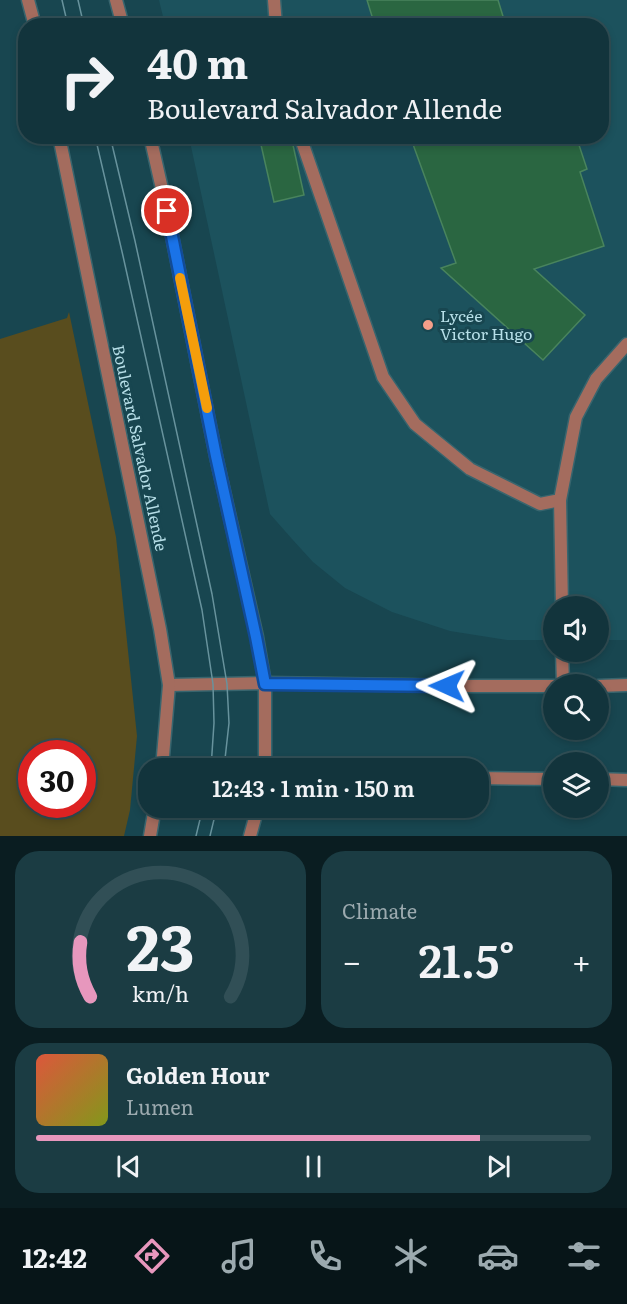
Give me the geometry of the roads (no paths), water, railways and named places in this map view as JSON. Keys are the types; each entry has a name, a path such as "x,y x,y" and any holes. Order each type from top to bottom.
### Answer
{"street":[{"path":"28,0 33,18"},
{"path":"116,0 121,18"},
{"path":"274,0 275,18"},
{"name":"Boulevard Salvador Allende","path":"61,144 160,629 169,685 164,758"},
{"path":"152,144 265,684 266,758"},
{"path":"303,144 383,377 415,424 470,470 540,504 560,500"},
{"path":"562,596 560,500 576,417 596,379 627,344"},
{"path":"169,685 543,686"},
{"path":"609,686 627,686"},
{"path":"489,778 543,779"},
{"path":"609,779 627,780"},
{"path":"150,836 153,818"},
{"path":"250,836 255,818"}],"tram line":[{"path":"62,0 66,18"},
{"path":"78,0 82,18"},
{"path":"97,144 202,610 213,684 212,758"},
{"path":"112,144 212,594 227,684 229,723 225,758"},
{"path":"196,836 200,818"},
{"path":"210,836 214,818"}],"place":[{"name":"Lycée Victor Hugo","path":"428,325"}]}
